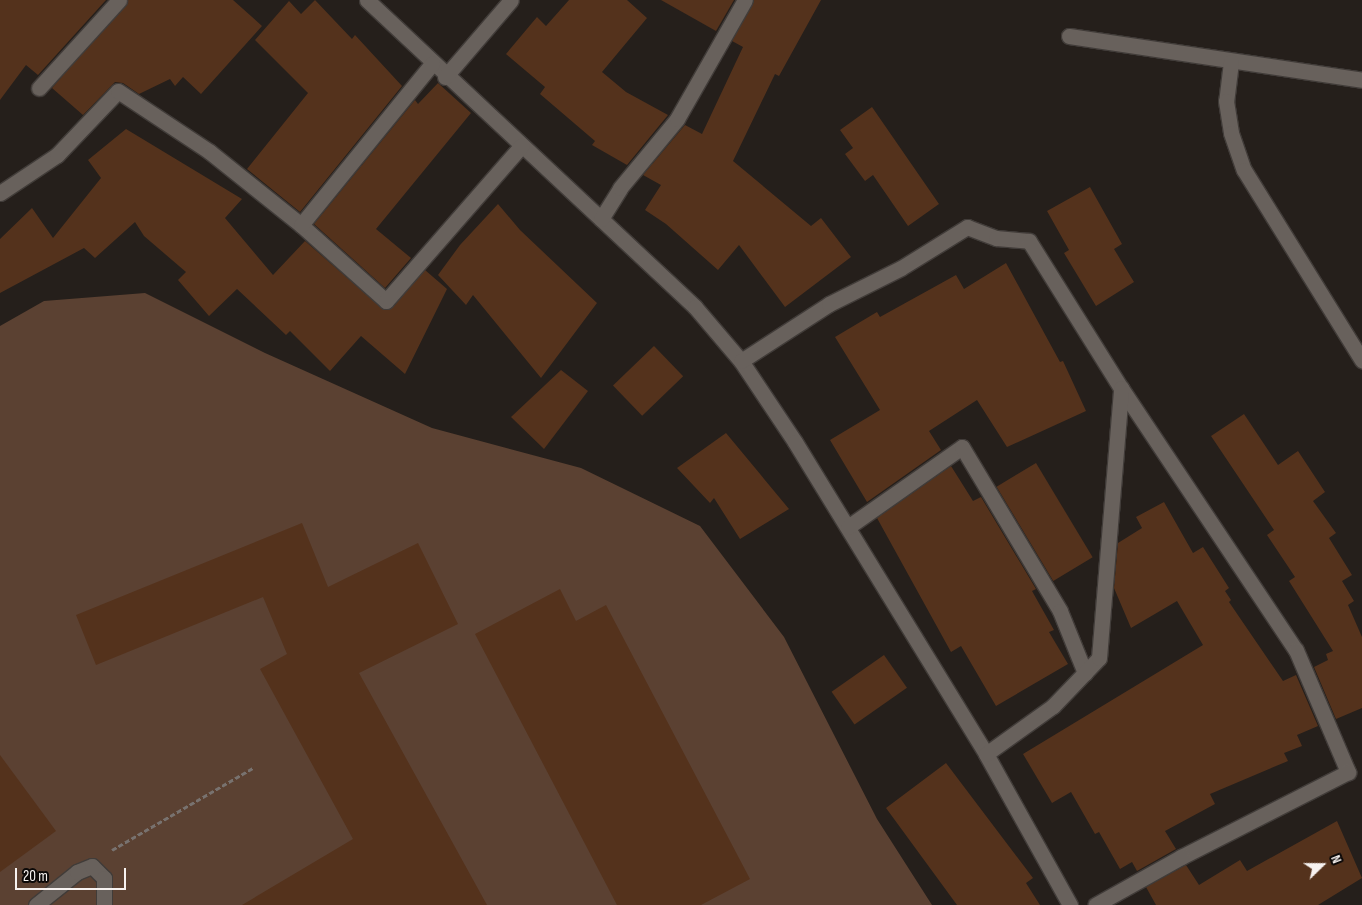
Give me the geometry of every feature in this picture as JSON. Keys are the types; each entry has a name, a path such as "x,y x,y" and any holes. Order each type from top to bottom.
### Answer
{"street":[{"path":"39,88 119,0"},
{"path":"367,0 445,77 695,307 741,361 848,527 986,754 1070,905"},
{"path":"445,77 511,0"},
{"path":"601,220 620,188 677,119 745,0"},
{"path":"1069,36 1232,62 1362,80"},
{"path":"1232,62 1226,102 1231,133 1244,170 1362,360"},
{"path":"301,225 432,64"},
{"path":"0,193 56,155 118,91 210,152 301,225 386,301 521,146"},
{"path":"741,361 829,304 901,268 967,226 996,238 1029,241 1121,388 1296,650 1348,772 1181,857 1095,905"},
{"path":"986,754 1053,706 1099,658 1121,388"},
{"path":"848,527 962,447 1060,611 1085,673"},
{"path":"36,905 77,872 92,866 104,878 104,905"}],"path":[{"path":"117,846 253,768"}],"shaded area":[{"path":"145,293 265,353 432,428 581,468 700,526 784,637 877,819 932,905 0,905 0,326 44,301"}],"building":[{"path":"0,0 106,0 38,75 26,65 0,100"},
{"path":"128,0 233,0 262,26 201,94 183,77 175,86 170,79 139,94 123,83 115,82 83,115 52,88"},
{"path":"315,0 352,39 355,35 402,86 300,212 247,169 308,93 255,40 289,1 301,14"},
{"path":"569,0 627,0 647,18 602,72 626,92 668,115 627,165 592,145 595,141 540,94 545,87 506,54 537,17 546,26"},
{"path":"661,0 734,0 716,31"},
{"path":"754,0 821,0 779,76 775,74 733,161 811,226 821,218 851,257 785,307 739,245 718,270 666,224 645,210 661,185 643,175 685,125 702,134 743,47 732,41"},
{"path":"438,83 471,113 376,229 411,258 385,288 314,224 415,100 418,104"},
{"path":"872,107 939,204 908,226 873,175 865,181 845,154 853,148 840,130"},
{"path":"126,129 242,199 225,218 273,275 305,241 384,310 393,307 425,270 447,289 405,374 361,336 330,371 290,331 286,335 237,289 209,316 178,280 186,272 144,236 135,222 95,258 84,248 0,293 0,239 32,208 53,238 101,178 88,160"},
{"path":"1090,187 1122,244 1114,249 1134,282 1096,306 1064,253 1069,250 1047,211"},
{"path":"498,204 520,230 597,303 541,378 473,295 466,305 438,275 460,245"},
{"path":"1006,263 1060,362 1063,361 1086,411 1007,447 977,400 929,431 941,450 867,502 830,440 880,410 835,337 877,312 880,317 956,275 964,289"},
{"path":"654,346 683,376 642,416 613,386"},
{"path":"561,370 588,391 544,449 511,417"},
{"path":"1244,414 1278,465 1298,451 1325,492 1313,501 1336,533 1329,538 1352,575 1342,581 1354,601 1348,605 1362,637 1362,708 1336,719 1314,667 1328,660 1326,654 1333,651 1289,581 1295,577 1267,535 1274,530 1211,436"},
{"path":"726,433 789,509 740,539 714,498 710,503 677,468"},
{"path":"1036,463 1093,557 1053,581 997,487"},
{"path":"951,466 973,501 981,497 1036,589 1032,591 1054,630 1049,632 1068,664 996,706 961,646 951,652 877,518"},
{"path":"1164,502 1193,553 1203,547 1229,588 1225,591 1231,600 1229,602 1283,681 1296,675 1318,726 1297,735 1302,746 1284,753 1288,761 1210,794 1215,804 1165,831 1176,849 1137,871 1132,862 1120,869 1099,832 1095,834 1071,792 1052,803 1023,754 1203,645 1177,601 1131,628 1114,588 1118,543 1142,528 1136,517"},
{"path":"302,523 328,587 418,543 458,624 359,673 487,905 242,905 353,839 260,669 287,654 263,597 96,665 76,615"},
{"path":"560,589 576,621 606,605 750,879 701,905 617,905 475,634"},
{"path":"884,655 907,688 855,724 832,692"},
{"path":"0,755 56,831 0,872"},
{"path":"946,763 1033,878 1026,883 1040,905 957,905 886,808"},
{"path":"1337,821 1362,878 1318,905 1156,905 1146,887 1186,865 1199,885 1240,860 1247,871"}]}
